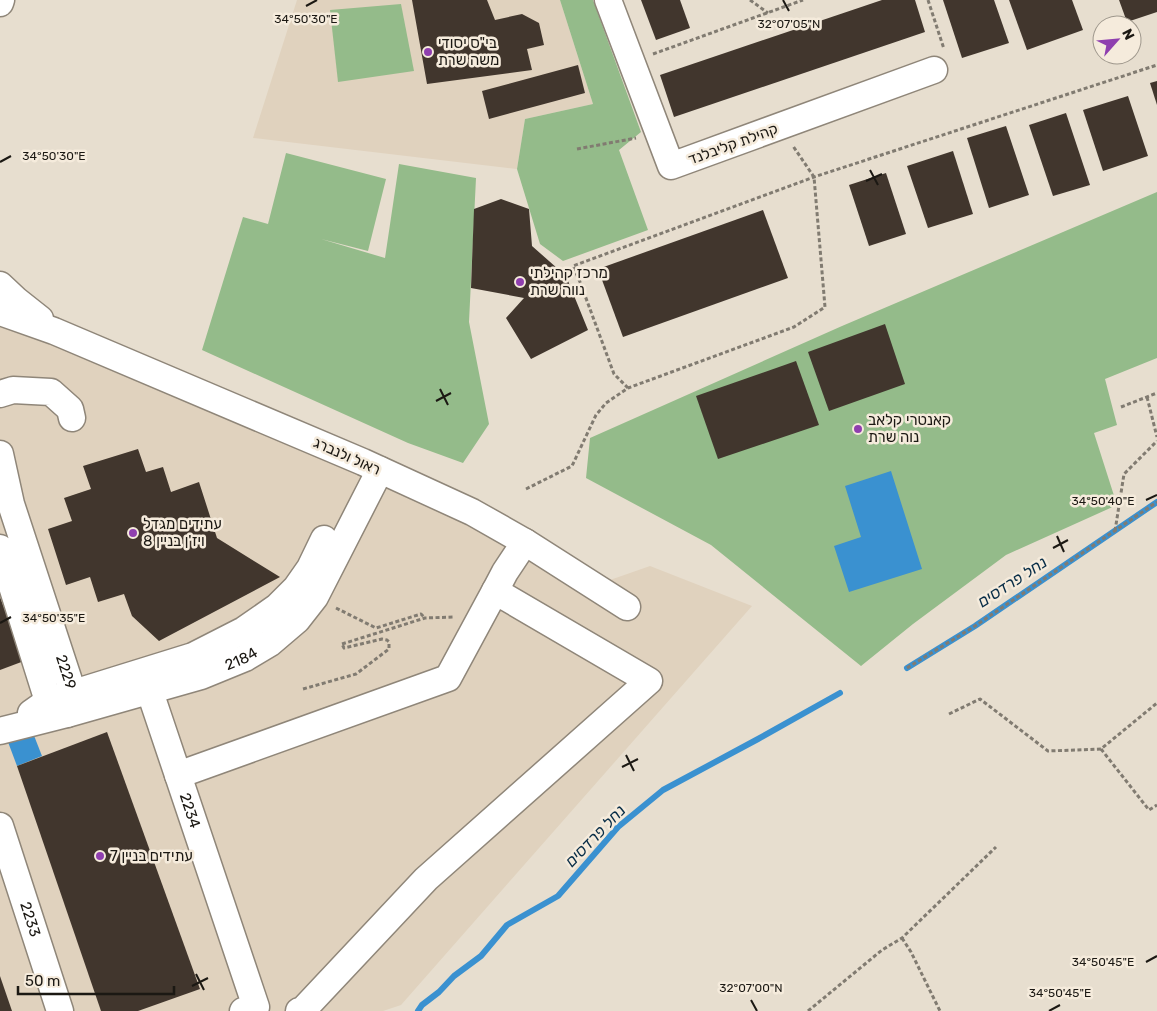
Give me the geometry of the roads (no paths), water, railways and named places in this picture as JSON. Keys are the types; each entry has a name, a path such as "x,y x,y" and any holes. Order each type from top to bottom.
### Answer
{"street":[{"name":"קהילת קליבלנד","path":"608,0 671,166 934,70"},
{"name":"ראול ולנברג","path":"0,285 54,331"},
{"name":"ראול ולנברג","path":"0,312 54,331 371,466 472,512 525,542 627,606"},
{"path":"0,394 13,390 51,392 70,409 72,418"},
{"name":"2229","path":"0,454 6,506 63,703"},
{"name":"2184","path":"5,729 63,703 146,681 201,676 245,658 270,643 297,620 315,597 371,466"},
{"name":"2184","path":"146,681 244,630 277,606 296,588 371,466"},
{"path":"178,775 448,678 505,572 525,542"},
{"name":"2229","path":"0,548 63,703"},
{"path":"299,1011 426,879 649,681 495,591"},
{"name":"2234","path":"146,681 178,775 249,1009"},
{"name":"2233","path":"0,826 60,1011"}],"water":[{"path":"891,471 922,569 849,592 834,546 861,537 845,486"},
{"path":"33,733 42,756 17,766 8,742"}],"waterway":[{"name":"נחל פרדסים","path":"907,668 975,626 1157,502"},
{"name":"נחל פרדסים","path":"418,1011 422,1005 439,992 454,976 481,956 507,925 558,896 618,827 663,790 840,693"}],"place":[{"name":"בי\"ס יסודי משה שרת","path":"428,52"},
{"name":"מרכז קהילתי נווה שרת","path":"520,282"},
{"name":"קאנטרי קלאב נוה שרת","path":"858,429"},
{"name":"עתידים מגדל ויז'ן בניין 8","path":"133,533"},
{"name":"עתידים בניין 7","path":"100,856"}]}
